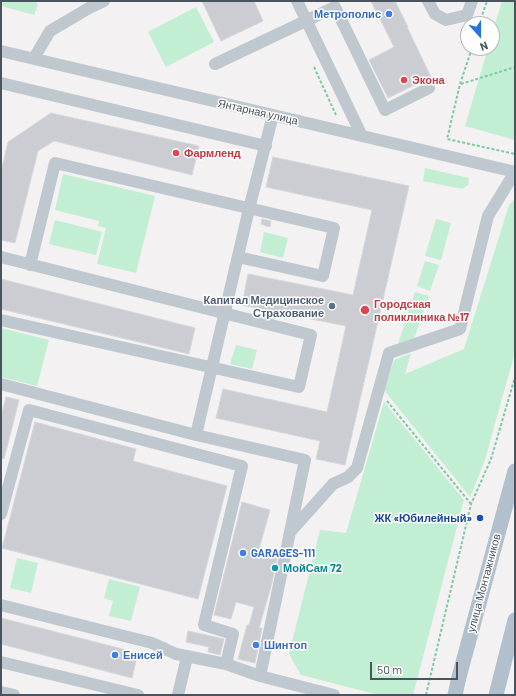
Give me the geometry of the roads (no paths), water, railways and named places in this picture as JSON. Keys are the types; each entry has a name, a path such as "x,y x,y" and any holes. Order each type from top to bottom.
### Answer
{"main road":[{"name":"улица Монтажников","path":"455,695 515,471"},
{"path":"496,695 515,620"},
{"path":"443,695 459,677"}],"street":[{"path":"34,58 50,32 88,8 104,1"},
{"path":"297,1 362,136"},
{"path":"428,1 435,14 446,20 467,15 472,1"},
{"path":"215,64 335,7 385,110 429,88"},
{"name":"Янтарная улица","path":"1,51 515,172"},
{"path":"1,83 266,146"},
{"path":"196,435 249,209 273,115"},
{"path":"30,265 55,163 334,228 323,276 238,256"},
{"path":"290,532 333,484 348,477 357,468 389,352 460,329 488,216 515,172"},
{"path":"1,257 311,335 299,387 1,320"},
{"path":"1,384 196,435 305,460 260,676"},
{"path":"1,514 29,410 242,466 204,625 233,634 226,664"},
{"path":"1,605 152,643 176,654 226,664 260,676 334,695"},
{"path":"178,695 187,657"},
{"path":"1,662 138,695"},
{"path":"1,692 14,695"}],"place":[{"name":"Метрополис","path":"389,14"},
{"name":"Экона","path":"404,80"},
{"name":"Фармленд","path":"176,153"},
{"name":"Капитал Медицинское Страхование","path":"332,306"},
{"name":"Городская поликлиника №17","path":"365,310"},
{"name":"ЖК «Юбилейный»","path":"480,518"},
{"name":"GARAGES-111","path":"243,553"},
{"name":"МойСам 72","path":"275,568"},
{"name":"Шинтоп","path":"256,645"},
{"name":"Енисей","path":"115,655"}]}
